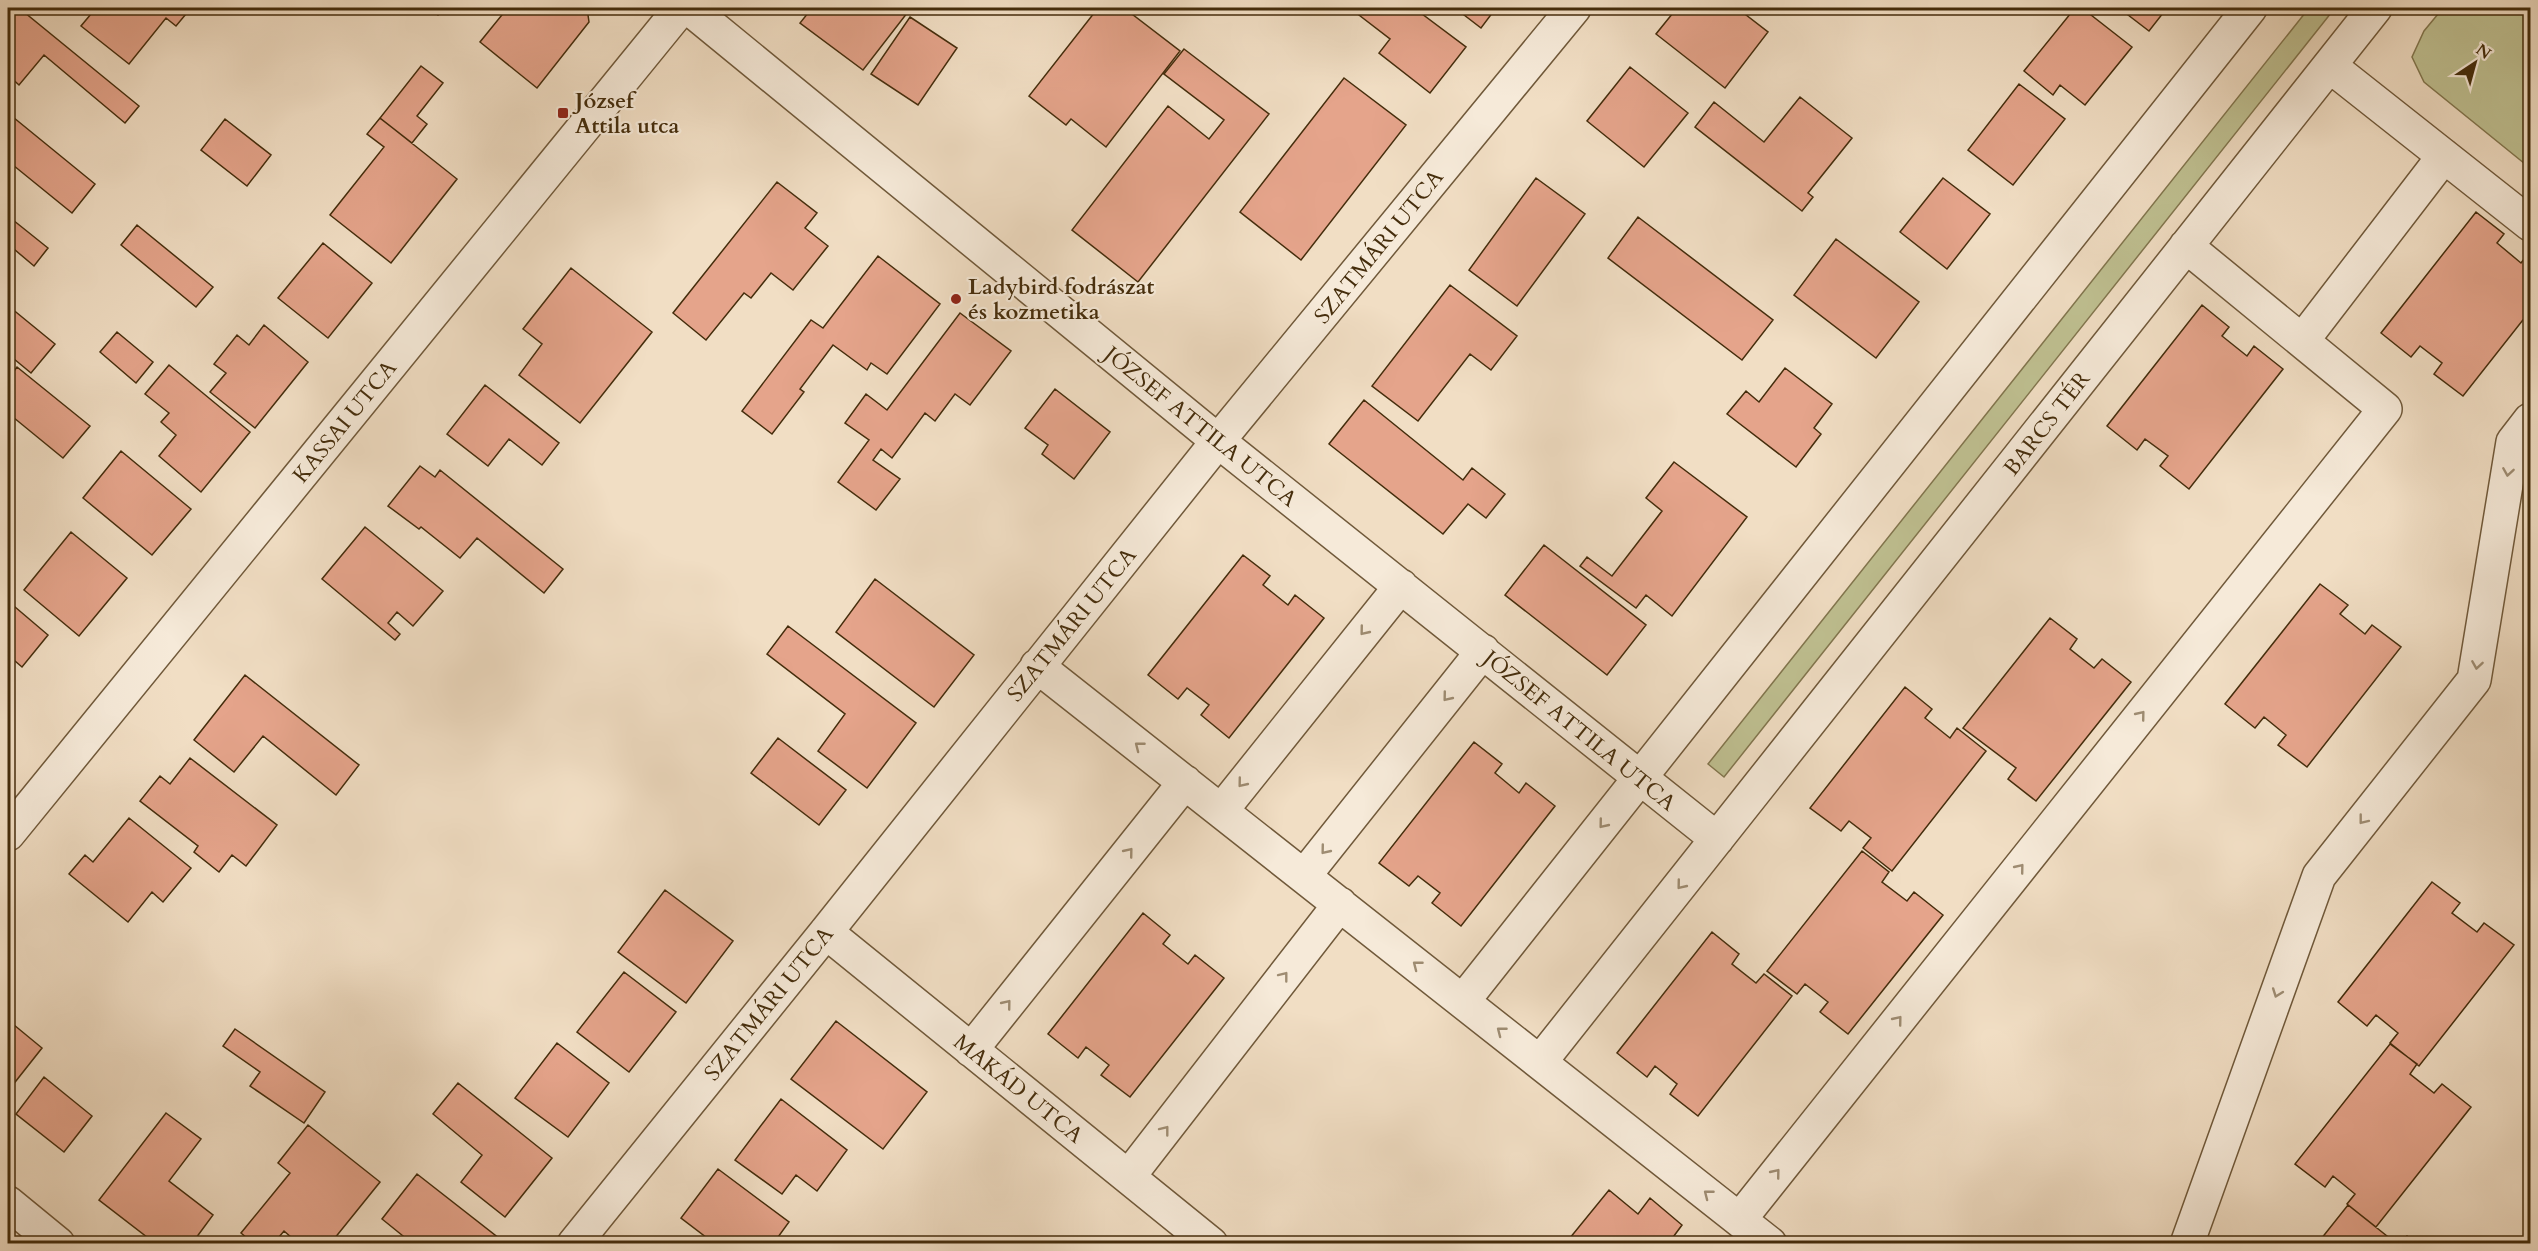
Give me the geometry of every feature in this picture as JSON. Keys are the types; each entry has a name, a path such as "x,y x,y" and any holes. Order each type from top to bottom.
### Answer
{"street":[{"name":"KASSAI UTCA","path":"8,834 681,8"},
{"name":"JÓZSEF ATTILA UTCA","path":"689,8 1218,441 1717,839"},
{"name":"SZATMÁRI UTCA","path":"574,1244 1218,441 1574,8"},
{"path":"1462,1001 2250,8"},
{"name":"BARCS TÉR","path":"1540,1062 2375,8"},
{"path":"2330,66 2530,224"},
{"path":"2302,341 2444,156"},
{"path":"1740,1219 2385,409 2186,246"},
{"path":"2187,1244 2319,876 2474,680 2513,442 2530,420"},
{"path":"1221,811 1401,586"},
{"path":"1304,876 1483,651"},
{"path":"1037,666 1770,1244"},
{"path":"971,1050 1185,782"},
{"path":"1129,1176 1340,904"},
{"name":"MAKÁD UTCA","path":"826,932 1211,1244"},
{"path":"8,1203 58,1244"}],"green space":[{"path":"2309,8 2335,8 1724,777 1708,764"},
{"path":"2443,8 2530,8 2530,168 2424,82 2412,57 2424,31"}],"building":[{"path":"8,8 19,8 139,106 125,123 44,55 19,85 8,75"},
{"path":"96,8 191,8 176,26 166,18 129,64 81,26"},
{"path":"429,8 444,8 438,15"},
{"path":"503,8 587,8 589,22 537,88 480,42 506,10"},
{"path":"812,8 911,8 863,70 800,23"},
{"path":"1098,8 1124,8 1180,51 1106,147 1071,119 1066,125 1029,96"},
{"path":"1359,8 1414,8 1466,47 1430,93 1379,53 1390,39 1355,12"},
{"path":"1455,8 1496,8 1481,28"},
{"path":"1677,8 1737,8 1768,32 1725,88 1656,34"},
{"path":"2075,8 2082,8 2132,47 2085,105 2060,85 2053,95 2024,71"},
{"path":"2119,8 2167,8 2149,31"},
{"path":"910,17 957,48 918,105 871,74"},
{"path":"1184,49 1269,114 1138,282 1072,230 1168,106 1209,139 1224,120 1164,74"},
{"path":"421,66 443,83 417,116 427,124 412,143 380,118"},
{"path":"1630,67 1688,113 1644,167 1587,121"},
{"path":"1344,78 1406,125 1301,260 1240,212"},
{"path":"2019,84 2065,119 2013,185 1968,150"},
{"path":"1800,97 1852,138 1808,193 1813,197 1802,211 1695,127 1714,102 1764,142"},
{"path":"8,113 95,184 72,213 8,161"},
{"path":"380,118 457,179 391,263 330,215 384,147 367,134"},
{"path":"225,119 271,155 247,186 201,150"},
{"path":"1536,178 1585,214 1517,306 1469,270"},
{"path":"1943,178 1990,214 1947,269 1900,232"},
{"path":"777,182 817,213 805,228 828,246 793,290 771,273 751,298 744,293 706,340 673,313"},
{"path":"2476,212 2504,234 2497,243 2521,263 2528,254 2530,255 2530,311 2463,396 2434,374 2442,363 2420,346 2411,357 2381,333"},
{"path":"8,216 48,248 34,266 8,244"},
{"path":"1638,217 1773,320 1742,360 1608,258"},
{"path":"137,225 213,287 196,307 121,245"},
{"path":"1836,239 1919,302 1876,358 1794,295"},
{"path":"323,243 372,283 328,338 278,298"},
{"path":"878,256 940,304 887,374 871,363 867,370 833,345 800,389 804,392 772,434 742,411 811,320 823,328"},
{"path":"571,268 652,332 580,423 519,375 542,344 523,329"},
{"path":"1450,285 1517,336 1491,370 1470,354 1418,421 1372,386"},
{"path":"2202,305 2229,327 2222,336 2247,356 2254,346 2283,369 2189,489 2160,466 2168,456 2145,439 2137,450 2107,426"},
{"path":"11,308 55,344 31,373 8,354 8,312"},
{"path":"960,313 1011,351 970,405 955,394 935,421 925,413 892,458 881,449 873,460 900,479 876,510 838,482 869,440 845,423 866,394 887,410"},
{"path":"264,325 308,362 255,428 210,392 226,373 214,364 237,335 249,345"},
{"path":"117,332 153,362 136,383 100,352"},
{"path":"169,365 250,432 201,492 159,456 176,435 161,422 169,413 145,394"},
{"path":"17,367 90,426 63,458 8,413 8,379"},
{"path":"1785,368 1832,404 1814,428 1821,434 1796,467 1727,414 1746,391 1759,402"},
{"path":"485,385 559,443 542,465 509,439 488,466 447,434"},
{"path":"1055,389 1110,432 1074,479 1042,454 1048,445 1025,428"},
{"path":"1364,400 1463,480 1472,468 1505,494 1486,518 1468,504 1443,534 1329,444"},
{"path":"121,451 191,509 152,555 83,498"},
{"path":"1674,462 1747,517 1672,616 1646,595 1636,608 1580,566 1587,557 1612,576 1662,511 1646,498"},
{"path":"420,466 435,477 440,470 563,569 544,593 477,538 460,558 421,527 419,529 388,506"},
{"path":"365,527 443,591 413,626 397,612 388,623 400,634 395,640 322,579"},
{"path":"71,532 127,578 79,636 24,590"},
{"path":"1544,545 1646,625 1607,675 1505,595"},
{"path":"1243,555 1270,576 1263,585 1288,605 1295,595 1324,618 1229,738 1201,715 1209,705 1187,688 1178,699 1148,675"},
{"path":"875,579 974,655 934,707 836,632"},
{"path":"2320,584 2348,605 2340,614 2365,634 2372,625 2401,647 2307,767 2278,745 2286,735 2264,717 2255,728 2225,704"},
{"path":"8,601 48,635 22,667 8,655"},
{"path":"2050,618 2077,639 2070,649 2094,668 2102,659 2131,682 2036,801 2008,779 2016,768 1963,728"},
{"path":"788,626 916,723 867,788 818,751 845,714 767,654"},
{"path":"245,675 359,765 336,795 263,736 234,772 194,740"},
{"path":"1905,687 1932,709 1925,718 1950,738 1957,728 1986,751 1892,871 1863,848 1871,838 1849,821 1841,831 1810,808"},
{"path":"778,738 846,790 819,825 751,773"},
{"path":"1474,742 1502,764 1495,773 1519,793 1526,783 1555,806 1461,926 1432,903 1440,893 1418,876 1409,886 1379,863"},
{"path":"190,758 277,825 246,866 232,855 219,872 194,852 198,846 140,801 160,776 170,784"},
{"path":"129,818 191,868 163,902 152,892 128,922 69,874 85,855 93,862"},
{"path":"1862,851 1889,872 1882,882 1907,901 1914,892 1943,915 1848,1034 1820,1012 1828,1002 1805,984 1797,994 1767,971"},
{"path":"2432,882 2460,903 2452,913 2477,932 2484,923 2514,945 2419,1066 2390,1043 2398,1033 2376,1015 2367,1026 2338,1002"},
{"path":"665,890 733,941 686,1003 618,952"},
{"path":"1143,913 1170,935 1163,944 1188,964 1195,955 1224,978 1130,1097 1101,1075 1109,1065 1086,1047 1078,1058 1048,1034"},
{"path":"1712,932 1739,954 1732,964 1756,983 1764,974 1792,996 1698,1116 1670,1094 1677,1084 1655,1066 1647,1077 1617,1053"},
{"path":"624,972 676,1012 629,1072 577,1032"},
{"path":"8,1020 42,1048 8,1091"},
{"path":"836,1021 927,1092 883,1149 791,1079"},
{"path":"235,1029 325,1092 304,1123 250,1086 260,1072 223,1046"},
{"path":"557,1043 609,1083 568,1137 515,1098"},
{"path":"2390,1044 2417,1064 2410,1074 2434,1093 2442,1084 2471,1107 2376,1227 2347,1204 2355,1194 2333,1176 2325,1187 2295,1164"},
{"path":"44,1077 92,1116 64,1152 16,1114"},
{"path":"458,1083 552,1158 505,1217 461,1182 482,1155 433,1114"},
{"path":"781,1099 847,1150 817,1191 796,1175 782,1194 735,1160"},
{"path":"166,1113 201,1139 169,1181 213,1215 196,1238 202,1244 156,1244 99,1200"},
{"path":"308,1125 380,1182 330,1244 299,1244 284,1231 273,1244 254,1244 241,1233 290,1173 278,1163"},
{"path":"718,1169 789,1222 773,1244 715,1244 681,1218"},
{"path":"417,1174 500,1239 497,1244 413,1244 382,1219"},
{"path":"1609,1190 1638,1214 1650,1198 1682,1225 1668,1244 1565,1244"},
{"path":"2348,1205 2397,1244 2317,1244"},
{"path":"2407,1236 2417,1244 2401,1244"},
{"path":"226,1238 234,1244 222,1244"}],"place":[{"name":"József Attila utca","path":"563,113"},
{"name":"Ladybird fodrászat és kozmetika","path":"956,299"}]}
